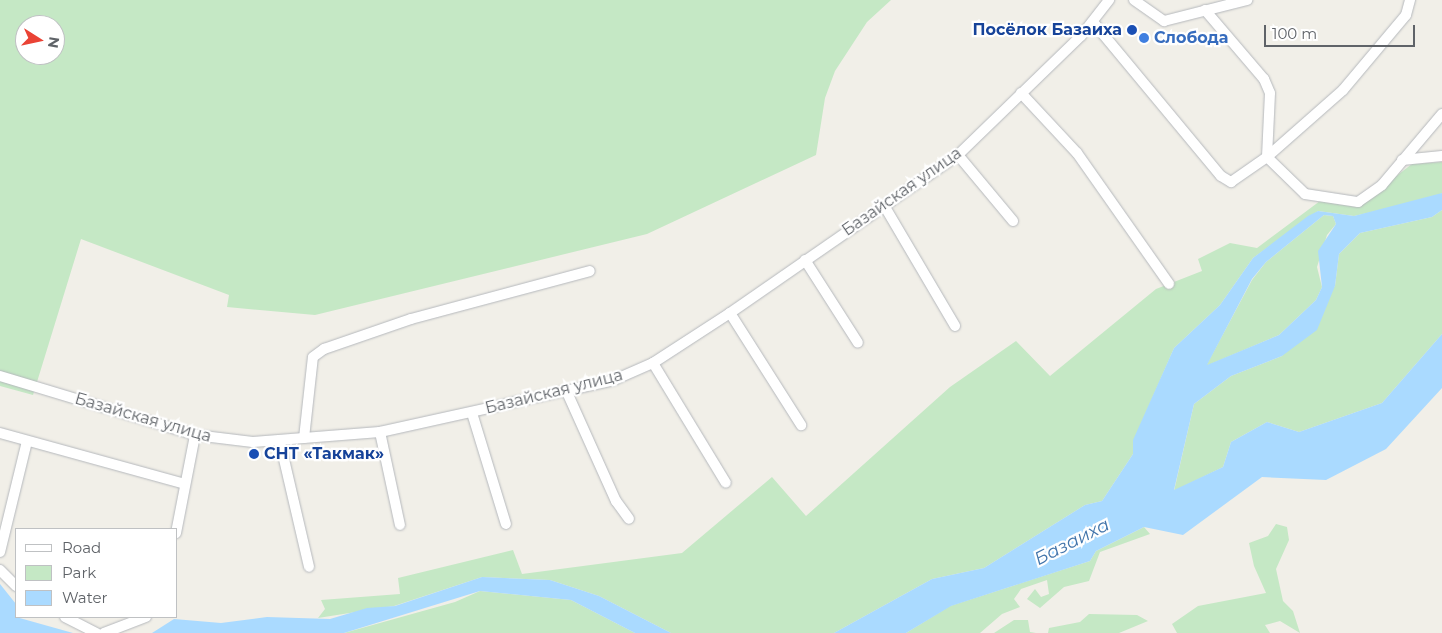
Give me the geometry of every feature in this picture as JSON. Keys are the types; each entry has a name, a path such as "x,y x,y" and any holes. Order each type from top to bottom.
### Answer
{"street":[{"name":"Базайская улица","path":"0,376 195,435 280,442 304,438 380,432 614,380 653,363 730,313 958,155 1093,22 1109,0"},
{"path":"1134,0 1164,21 1247,0"},
{"path":"1093,22 1221,176 1231,182 1267,158 1344,90 1406,15 1410,0"},
{"path":"1205,10 1264,79 1270,93 1267,158 1305,194 1358,202 1382,185 1442,114"},
{"path":"1021,93 1077,153 1169,284"},
{"path":"958,155 1013,221"},
{"path":"1402,160 1442,156"},
{"path":"885,206 955,326"},
{"path":"805,260 858,343"},
{"path":"304,438 313,357 324,349 411,319 590,272"},
{"path":"730,313 801,425"},
{"path":"653,363 726,483"},
{"path":"566,390 616,501 629,519"},
{"path":"472,413 506,524"},
{"path":"380,432 400,525"},
{"path":"0,433 185,484"},
{"path":"177,528 195,435"},
{"path":"0,552 27,440"},
{"path":"280,442 309,567"},
{"path":"0,570 15,585"},
{"path":"67,618 97,633"},
{"path":"104,633 143,618"}],"green space":[{"path":"0,0 891,0 867,22 835,71 825,98 816,155 647,234 315,315 227,307 229,295 81,239 33,395 0,386"},
{"path":"1442,162 1442,193 1430,199 1354,216 1318,211 1253,258 1220,305 1174,348 1134,440 1133,454 1102,501 1085,505 984,568 932,579 834,633 671,633 599,596 550,580 482,577 394,606 318,618 325,609 321,600 400,594 398,578 513,550 522,574 682,553 772,477 806,516 950,387 1016,341 1050,376 1156,289 1202,271 1198,259 1230,243 1257,248 1320,201 1356,207 1412,164"},
{"path":"1442,210 1442,334 1382,403 1299,432 1267,422 1231,442 1223,467 1174,491 1194,404 1231,376 1282,356 1335,286 1339,254 1360,233 1432,217"},
{"path":"1324,215 1333,216 1336,224 1327,235 1317,267 1322,287 1316,300 1279,335 1206,366 1252,280 1266,262"},
{"path":"1276,524 1287,527 1289,540 1276,569 1283,601 1293,611 1300,633 1280,621 1265,625 1270,633 1177,633 1172,624 1198,606 1266,593 1254,566 1249,543 1268,536"},
{"path":"1144,527 1150,534 1100,552 1089,581 1064,587 1040,608 1027,599 1035,589 1041,597 1049,594 1047,580 1021,589 1014,599 1020,607 1002,614 980,633 906,633 950,606 1090,561 1096,551"},
{"path":"480,591 571,600 635,633 344,633 455,602"},
{"path":"1089,614 1137,615 1148,621 1119,633 1048,633 1049,628 1080,622"},
{"path":"1014,620 1028,620 1030,632 1036,633 994,633"}],"water":[{"name":"Базаиха","path":"1442,193 1442,210 1432,217 1360,233 1339,254 1335,286 1317,330 1282,356 1231,376 1194,404 1174,490 1223,467 1231,442 1267,422 1299,432 1382,403 1442,334 1442,388 1386,449 1326,480 1262,477 1183,535 1144,527 1096,551 1090,561 951,606 906,633 834,633 932,579 984,568 1085,505 1102,501 1133,454 1133,440 1174,348 1220,305 1253,258 1308,216 1318,211 1354,216","holes":["1324,215 1333,216 1336,224 1318,251 1322,287 1316,300 1279,335 1207,365 1252,279 1266,262"]},
{"path":"482,577 550,580 599,596 671,633 635,633 571,600 480,591 344,633 152,633 174,619 221,623 267,617 330,619 367,608 395,606"},
{"path":"0,584 15,603 15,618 73,633 0,633"}],"place":[{"name":"Посёлок Базаиха","path":"1132,30"},
{"name":"Слобода","path":"1144,38"},
{"name":"СНТ «Такмак»","path":"254,454"}]}
